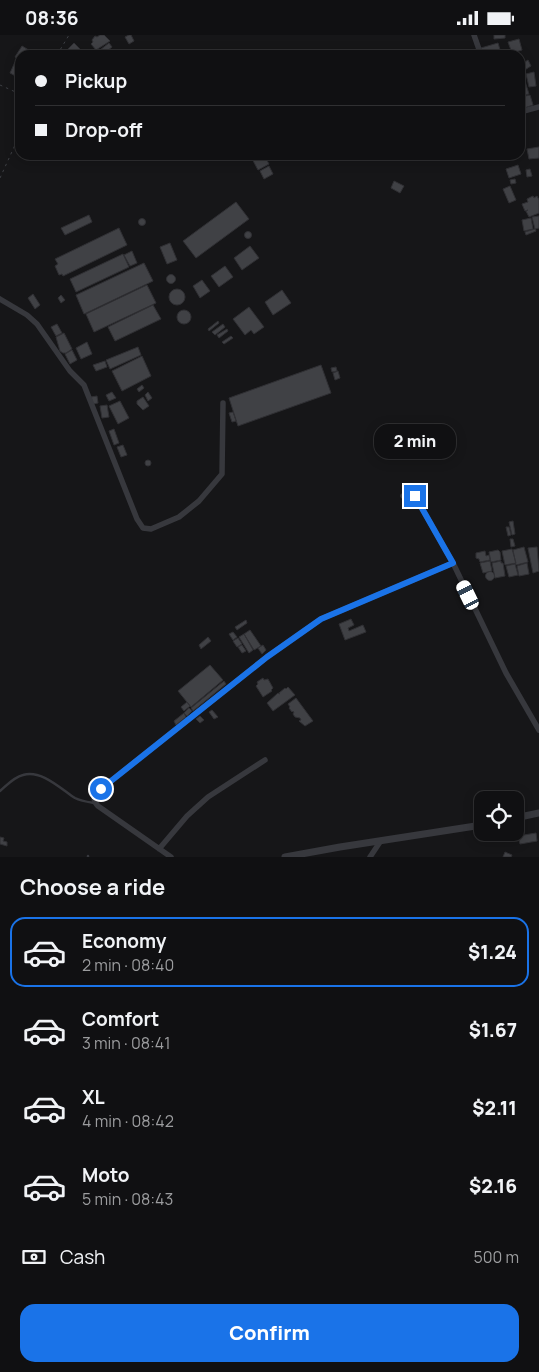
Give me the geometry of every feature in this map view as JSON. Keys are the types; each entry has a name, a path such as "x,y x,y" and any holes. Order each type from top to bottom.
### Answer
{"street":[{"path":"474,35 479,50"},
{"path":"525,111 539,107"},
{"path":"0,299 27,315 37,324 70,371 84,385 133,509 144,528 151,529 180,517 199,501 222,475 223,403"},
{"path":"403,496 410,494 415,496 453,563 506,673 539,731"},
{"path":"171,857 94,803 95,795 267,657 321,619 453,563"},
{"path":"159,849 187,816 208,797 265,760"},
{"path":"524,816 539,813"},
{"path":"285,857 474,826"},
{"path":"370,857 380,842"}],"lane":[{"path":"0,791 17,777 29,774 50,781 77,799 94,803"}],"path":[{"path":"61,50 69,35"},
{"path":"0,85 15,92"},
{"path":"0,178 15,145"}],"building":[{"path":"104,35 110,41 96,50 91,44 92,40 95,36"},
{"path":"131,35 134,41 129,44 125,37"},
{"path":"494,35 505,35 505,38 494,39"},
{"path":"519,39 522,50 511,50 508,42"},
{"path":"74,43 81,50 69,50 68,49"},
{"path":"109,43 112,47 108,50 100,50"},
{"path":"498,43 500,50 482,50 481,48"},
{"path":"22,46 29,50 19,50"},
{"path":"528,60 531,66 525,70 525,62"},
{"path":"15,62 15,76 10,73"},
{"path":"534,72 536,86 529,87 526,74"},
{"path":"525,81 529,94 525,95"},
{"path":"530,95 533,105 525,108 525,96"},
{"path":"539,147 539,158 529,159 527,149"},
{"path":"253,160 267,160 269,164 258,170"},
{"path":"518,165 521,174 509,178 506,169"},
{"path":"269,166 273,174 264,179 260,171"},
{"path":"530,169 532,176 527,177 526,170"},
{"path":"515,179 516,183 511,184 510,180"},
{"path":"394,181 404,186 400,193 391,188"},
{"path":"510,186 516,200 509,203 503,189"},
{"path":"533,196 534,198 537,196 539,200 539,213 529,217 526,211 528,210 525,211 522,204 528,202 527,199"},
{"path":"236,202 249,219 196,258 183,241"},
{"path":"89,215 92,222 65,235 61,228"},
{"path":"539,216 539,228 535,229 532,217"},
{"path":"531,218 533,229 524,231 522,220"},
{"path":"142,219 145,222 142,225 139,222"},
{"path":"119,228 127,245 63,276 62,274 59,275 55,266 58,264 55,259"},
{"path":"535,229 536,231 526,235 525,232"},
{"path":"248,232 251,235 248,238 245,235"},
{"path":"170,243 177,260 167,264 160,247"},
{"path":"250,246 259,258 242,270 234,258"},
{"path":"132,251 137,263 130,266 124,255"},
{"path":"123,254 129,267 76,292 70,279"},
{"path":"144,263 153,281 84,314 76,295"},
{"path":"225,266 233,277 219,287 211,276"},
{"path":"171,274 176,279 171,284 166,279"},
{"path":"202,280 210,291 200,298 193,286"},
{"path":"147,285 156,303 94,332 86,314"},
{"path":"177,289 183,291 185,297 183,303 177,305 171,303 169,297 171,291"},
{"path":"282,290 291,303 273,315 265,302"},
{"path":"33,294 40,305 35,309 28,298"},
{"path":"61,295 65,300 61,303 58,298"},
{"path":"153,305 161,319 115,341 108,327"},
{"path":"249,307 264,327 254,334 251,330 245,335 233,319"},
{"path":"181,310 187,310 191,317 187,324 181,324 177,320 177,314"},
{"path":"218,321 219,323 209,331 208,329"},
{"path":"57,324 62,333 56,336 51,327"},
{"path":"223,324 225,327 215,335 212,332"},
{"path":"227,329 228,331 219,338 217,335"},
{"path":"64,333 72,349 66,353 60,351 56,337"},
{"path":"231,336 233,338 224,344 222,342"},
{"path":"87,342 92,354 81,359 76,348"},
{"path":"138,347 141,355 110,369 106,360"},
{"path":"72,350 77,360 70,364 65,354"},
{"path":"142,356 151,376 122,391 112,371"},
{"path":"105,361 107,367 96,371 93,365"},
{"path":"321,365 331,393 238,426 229,398"},
{"path":"336,367 337,371 332,372 331,368"},
{"path":"338,371 340,378 335,380 333,373"},
{"path":"142,385 144,388 139,392 137,389"},
{"path":"112,392 116,398 109,401 106,395"},
{"path":"148,392 152,398 148,401 145,395"},
{"path":"97,396 98,403 93,404 91,397"},
{"path":"143,397 149,406 143,410 137,404 137,401"},
{"path":"120,401 129,418 118,424 109,406"},
{"path":"107,405 109,417 102,418 100,406"},
{"path":"233,412 236,421 232,422 229,413"},
{"path":"114,429 119,443 114,445 109,431"},
{"path":"123,445 127,455 121,457 117,447"},
{"path":"148,460 151,463 148,466 145,463"},
{"path":"513,521 515,534 512,535 509,522"},
{"path":"506,527 509,527 511,535 508,536"},
{"path":"510,539 513,539 515,546 511,547"},
{"path":"524,547 528,562 516,565 513,550"},
{"path":"537,547 539,571 533,573 528,548"},
{"path":"512,549 516,563 505,565 502,551"},
{"path":"498,550 501,560 491,562 489,552"},
{"path":"485,551 486,556 489,555 490,560 480,562 476,558 476,553"},
{"path":"490,561 492,571 483,573 480,563"},
{"path":"501,561 505,576 495,578 492,563"},
{"path":"527,563 529,574 519,576 517,566"},
{"path":"515,564 518,575 509,577 506,566"},
{"path":"490,572 494,576 490,580 486,576"},
{"path":"351,619 354,625 348,628 349,631 363,625 366,632 345,640 339,624"},
{"path":"246,620 247,623 237,630 235,627"},
{"path":"250,630 261,646 254,650 244,634"},
{"path":"233,632 237,637 233,640 229,634"},
{"path":"244,634 253,650 249,653 239,637"},
{"path":"208,637 211,641 201,649 199,645"},
{"path":"238,638 242,644 237,647 233,641"},
{"path":"242,645 246,651 242,653 238,647"},
{"path":"263,645 266,650 262,654 258,648"},
{"path":"210,665 223,680 191,707 178,691"},
{"path":"263,678 264,680 268,679 273,688 272,691 263,697 256,686 257,682"},
{"path":"224,681 226,684 193,711 191,708"},
{"path":"288,687 295,695 273,711 267,703"},
{"path":"296,698 313,721 305,726 299,721 301,720 300,718 295,717 294,712 289,708 288,704"},
{"path":"187,702 190,706 184,711 181,707"},
{"path":"189,708 192,711 187,716 184,713"},
{"path":"212,710 218,717 214,719 209,712"},
{"path":"184,713 186,717 176,725 174,721"},
{"path":"200,716 204,720 200,723 196,719"},
{"path":"536,833 537,841 520,844 519,841 524,841 524,835"},
{"path":"0,837 4,838 3,841 7,842 7,846 0,844"},
{"path":"505,852 512,855 511,857 503,857"}],"route":[{"path":"101,789 267,657 321,619 453,563 415,496"}]}
